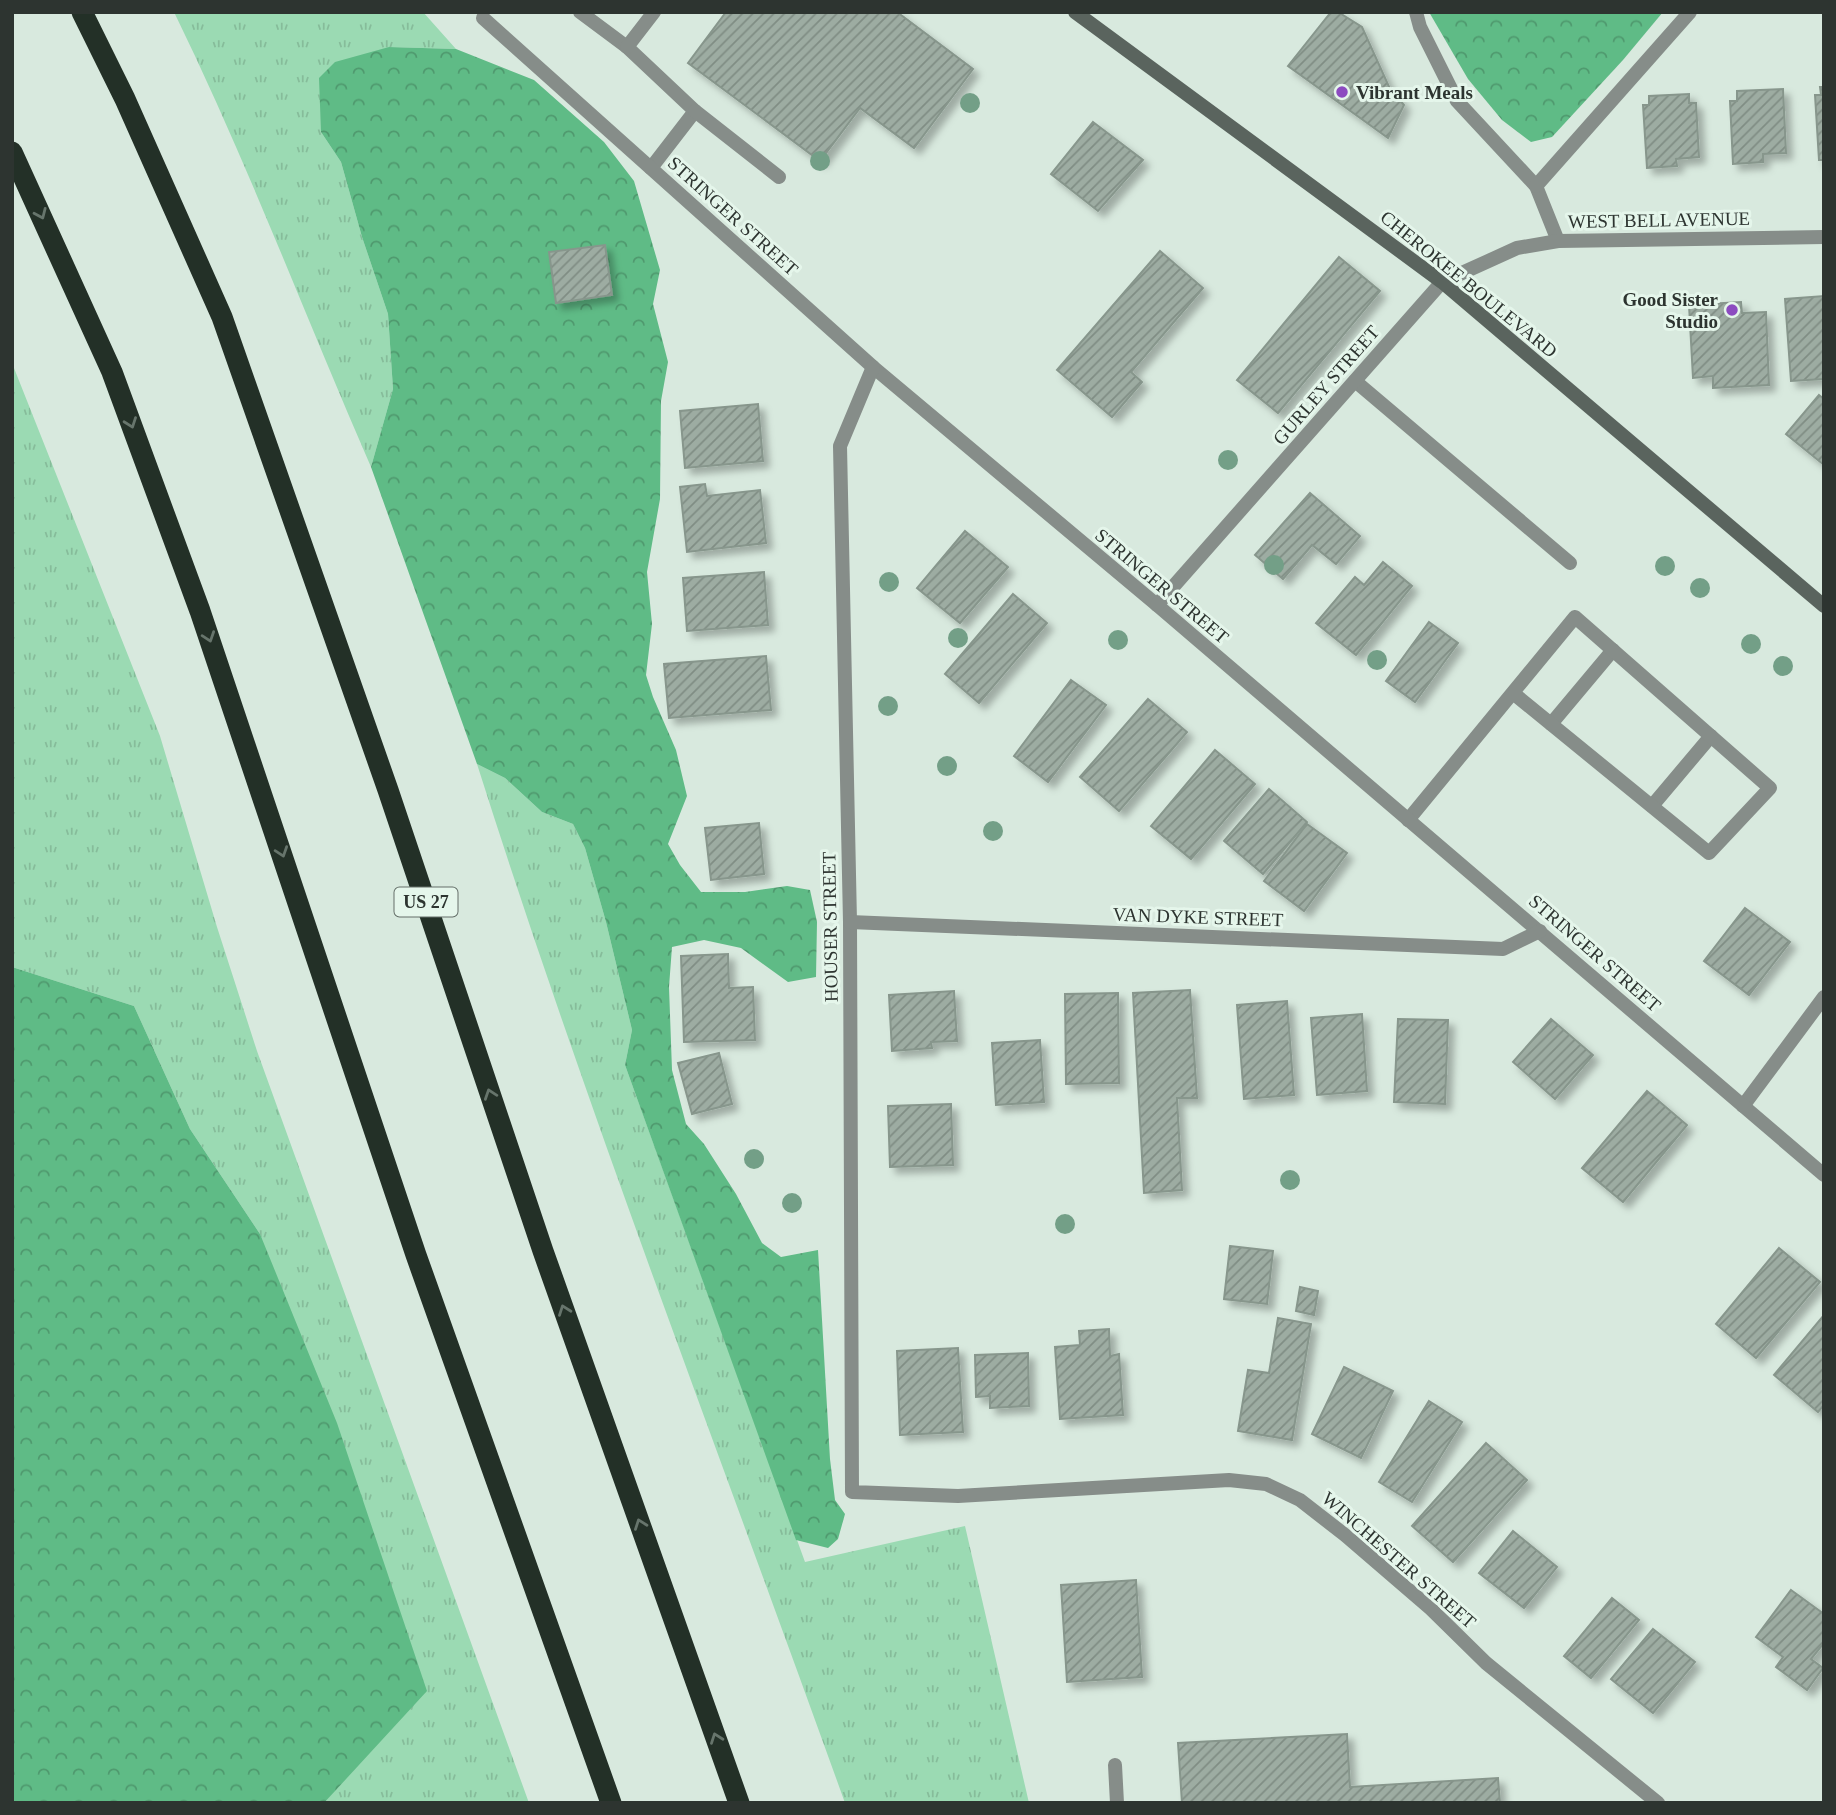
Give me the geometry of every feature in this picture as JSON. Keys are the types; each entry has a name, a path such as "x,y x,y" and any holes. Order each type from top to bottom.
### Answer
{"highway":[{"name":"US 27","path":"82,12 125,99 222,317 388,790 542,1251 739,1803"},
{"path":"12,152 112,372 200,611 415,1255 611,1803"}],"main road":[{"name":"CHEROKEE BOULEVARD","path":"1075,12 1442,282 1824,606"}],"street":[{"path":"580,12 627,47 695,111 779,177"},
{"path":"627,47 654,12"},
{"name":"WEST BELL AVENUE","path":"1416,12 1420,27 1457,101 1536,186 1558,241 1824,237"},
{"path":"1536,186 1690,12"},
{"name":"STRINGER STREET","path":"483,18 873,368 1540,931 1824,1175"},
{"path":"651,168 695,111"},
{"name":"GURLEY STREET","path":"1157,606 1442,282 1517,248 1558,241"},
{"name":"HOUSER STREET","path":"852,1492 850,922 839,446 873,368"},
{"path":"1355,381 1570,563"},
{"path":"1408,820 1575,617 1770,788 1709,853 1513,693"},
{"path":"1551,724 1613,650"},
{"path":"1652,806 1711,736"},
{"name":"VAN DYKE STREET","path":"850,922 1503,949 1540,931"},
{"path":"1743,1106 1824,997"},
{"name":"WINCHESTER STREET","path":"852,1492 958,1496 1229,1480 1266,1484 1300,1500 1345,1535 1431,1609 1486,1662 1658,1803"},
{"path":"1115,1765 1117,1803"}],"green space":[{"path":"174,12 423,12 456,49 389,47 321,132 341,162 388,314 393,389 371,467 251,182"},
{"path":"1429,12 1663,12 1552,137 1531,142 1502,120 1468,79"},
{"path":"389,47 456,49 534,80 604,142 634,181 660,270 653,304 668,362 661,401 660,499 647,572 652,624 646,675 676,750 687,796 668,844 701,892 745,892 787,886 810,890 817,922 816,977 788,982 741,948 704,940 672,947 669,987 672,1070 686,1124 704,1144 736,1194 762,1243 781,1257 818,1250 830,1459 835,1500 845,1514 838,1539 828,1548 796,1540 625,1065 632,1030 585,848 573,824 542,812 505,778 477,764 371,467 393,389 388,314 341,162 321,132 319,78 335,62","holes":["605,245 612,294 549,252"]},
{"path":"12,363 160,736 257,1051 529,1803 324,1803 346,1777 260,1234 190,1129 134,1006 12,967"},
{"path":"477,764 505,778 542,812 573,824 585,848 632,1030 625,1065 805,1562 965,1526 1029,1803 845,1803 610,1155"},
{"path":"12,967 134,1006 190,1129 260,1234 337,1423 427,1691 324,1803 12,1803"}],"building":[{"path":"726,12 897,12 973,69 914,148 860,108 820,161 688,63"},
{"path":"1331,12 1338,12 1362,27 1390,89 1404,105 1388,138 1288,66"},
{"path":"1820,87 1824,87 1824,160 1819,160 1815,95 1821,95"},
{"path":"1783,89 1786,153 1763,154 1763,162 1733,164 1730,101 1737,101 1737,91"},
{"path":"1689,94 1689,103 1696,103 1699,157 1676,159 1677,166 1647,168 1643,105 1649,105 1649,96"},
{"path":"1093,122 1143,160 1098,211 1051,174"},
{"path":"605,245 612,295 556,303 549,252"},
{"path":"1160,251 1203,288 1131,372 1142,382 1112,417 1057,370"},
{"path":"1339,257 1380,291 1278,413 1237,380"},
{"path":"1824,296 1824,379 1791,381 1785,299"},
{"path":"1741,302 1742,313 1766,312 1769,385 1713,388 1713,376 1693,378 1689,305"},
{"path":"1819,395 1824,399 1824,465 1786,434"},
{"path":"758,404 763,461 685,468 680,411"},
{"path":"705,484 707,496 760,490 766,543 687,552 680,487"},
{"path":"1310,493 1360,536 1336,564 1312,545 1283,579 1255,555"},
{"path":"965,531 1008,567 960,623 917,588"},
{"path":"1383,562 1412,586 1356,655 1316,623 1355,577 1364,585"},
{"path":"764,572 768,625 687,631 683,578"},
{"path":"1013,594 1047,623 979,703 945,674"},
{"path":"1429,622 1458,643 1415,702 1386,681"},
{"path":"766,656 771,710 669,718 664,664"},
{"path":"1071,680 1106,705 1048,782 1014,756"},
{"path":"1148,699 1187,732 1119,811 1080,777"},
{"path":"1215,750 1255,784 1191,859 1151,826"},
{"path":"1269,789 1307,822 1263,874 1224,841"},
{"path":"759,823 764,874 711,880 705,828"},
{"path":"1307,824 1347,853 1304,911 1264,881"},
{"path":"1745,908 1790,942 1749,995 1704,961"},
{"path":"728,954 729,988 753,987 755,1040 684,1042 681,956"},
{"path":"1190,990 1197,1098 1177,1098 1182,1190 1144,1193 1133,993"},
{"path":"954,991 957,1041 931,1042 932,1048 892,1051 889,995"},
{"path":"1118,993 1119,1083 1066,1084 1065,994"},
{"path":"1287,1001 1294,1095 1244,1099 1237,1005"},
{"path":"1362,1014 1367,1091 1317,1095 1311,1018"},
{"path":"1398,1019 1448,1020 1445,1104 1394,1102"},
{"path":"1551,1019 1593,1055 1555,1099 1513,1062"},
{"path":"1040,1040 1044,1102 996,1105 992,1043"},
{"path":"719,1053 732,1104 692,1114 678,1063"},
{"path":"1647,1091 1687,1125 1623,1202 1582,1168"},
{"path":"951,1104 953,1165 890,1167 888,1106"},
{"path":"1230,1246 1273,1251 1267,1304 1224,1299"},
{"path":"1779,1248 1820,1282 1756,1358 1716,1324"},
{"path":"1300,1287 1318,1291 1314,1315 1296,1311"},
{"path":"1824,1315 1824,1405 1818,1412 1774,1375"},
{"path":"1278,1318 1311,1324 1292,1440 1238,1431 1248,1370 1269,1373"},
{"path":"1109,1329 1110,1356 1119,1354 1123,1415 1060,1419 1055,1347 1080,1345 1079,1331"},
{"path":"958,1348 963,1432 900,1435 897,1351"},
{"path":"1028,1353 1029,1406 990,1408 990,1396 976,1397 975,1355"},
{"path":"1344,1367 1393,1391 1361,1458 1312,1434"},
{"path":"1429,1401 1462,1422 1412,1502 1379,1482"},
{"path":"1486,1443 1527,1480 1453,1562 1412,1526"},
{"path":"1513,1531 1557,1567 1524,1608 1479,1573"},
{"path":"1136,1580 1142,1677 1067,1682 1061,1585"},
{"path":"1791,1590 1824,1614 1824,1643 1811,1659 1823,1668 1807,1690 1776,1667 1783,1657 1756,1637"},
{"path":"1612,1598 1639,1620 1591,1678 1564,1656"},
{"path":"1653,1629 1695,1662 1653,1713 1611,1679"},
{"path":"1347,1734 1350,1787 1498,1778 1500,1803 1182,1803 1178,1743"}],"place":[{"name":"Vibrant Meals","path":"1342,92"},
{"name":"Good Sister Studio","path":"1732,310"}]}
